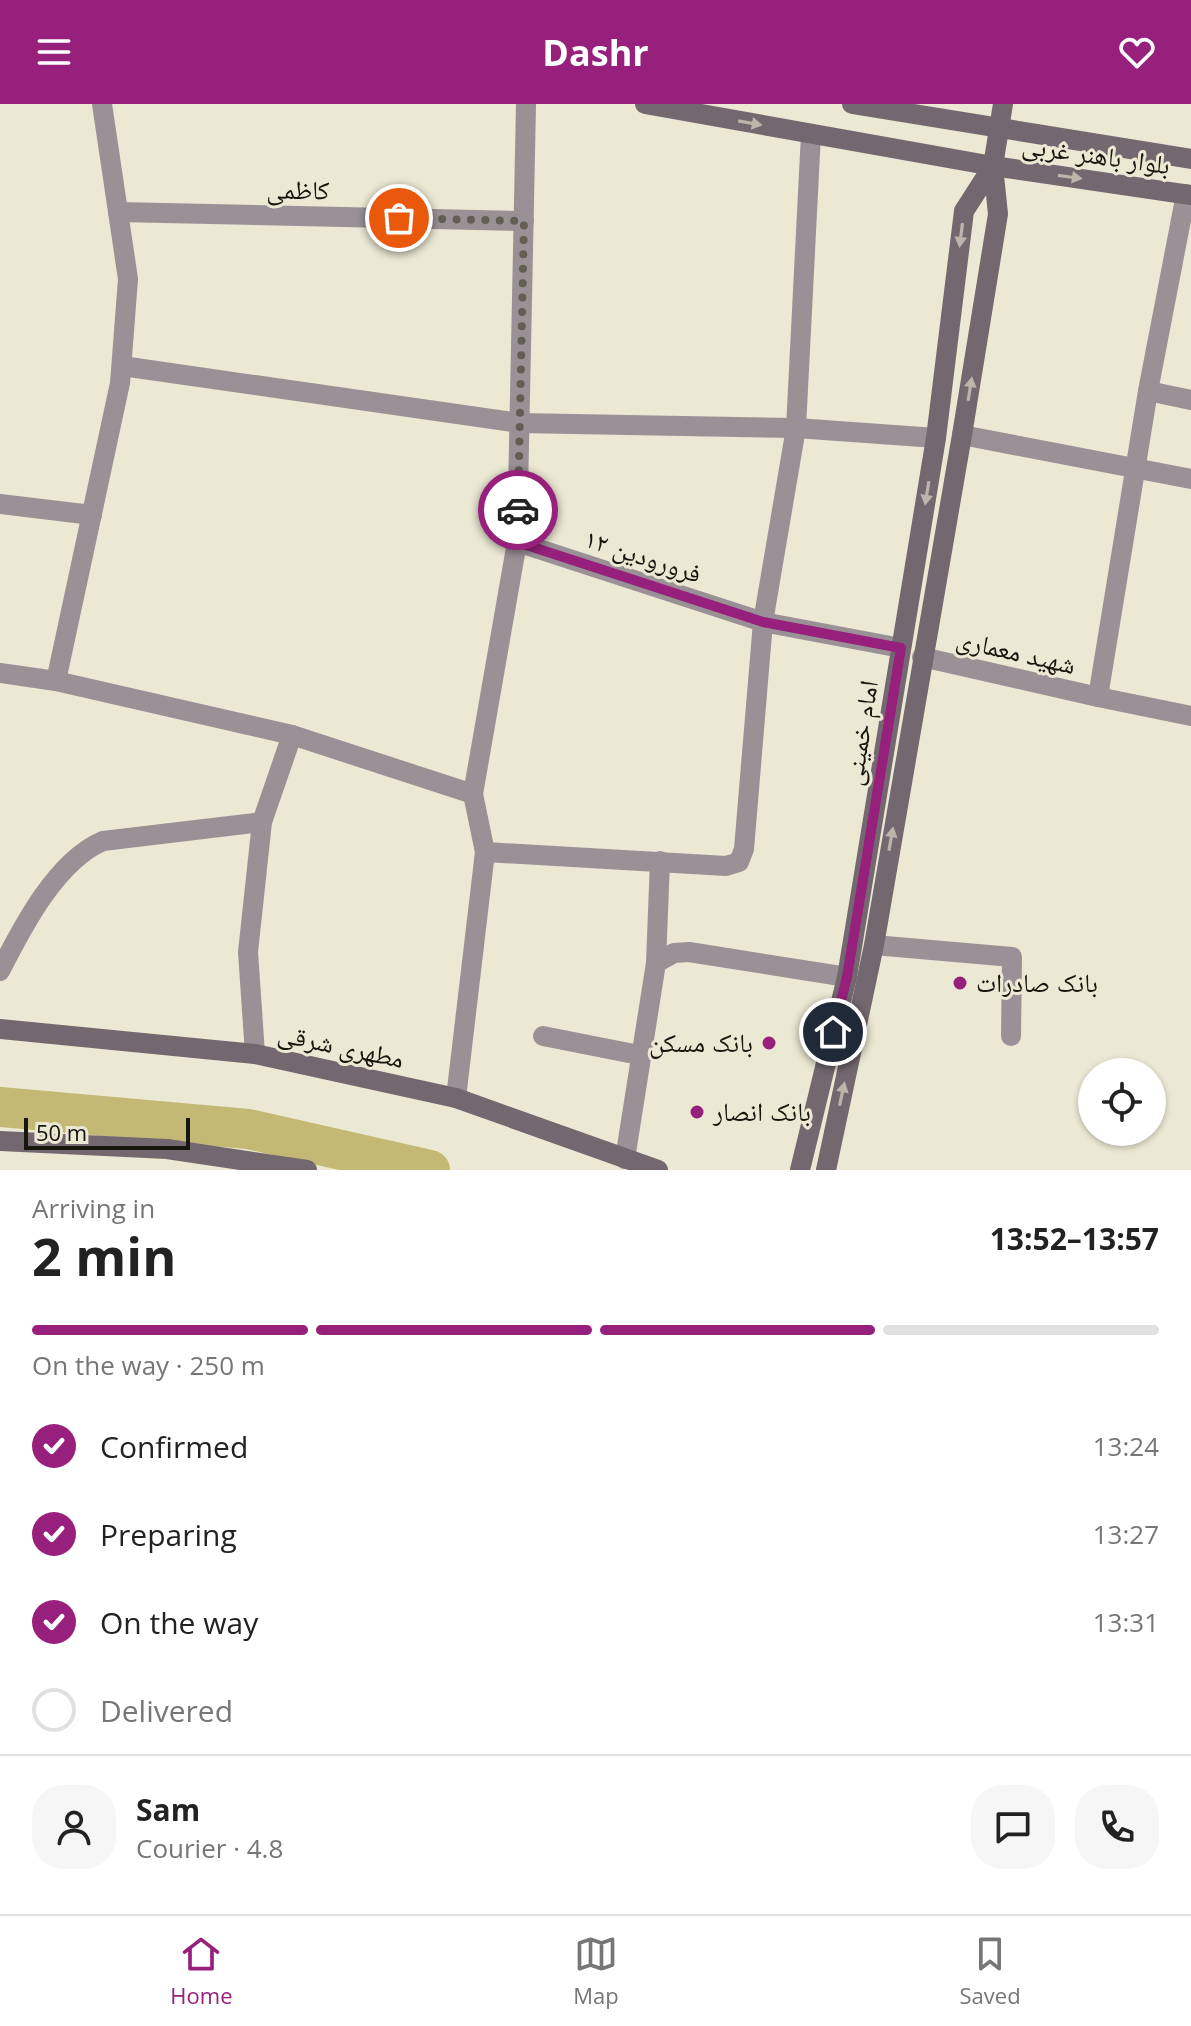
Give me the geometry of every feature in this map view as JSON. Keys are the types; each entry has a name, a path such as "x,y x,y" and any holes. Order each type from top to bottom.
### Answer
{"main road":[{"name":"بلوار باهنر غربی","path":"645,104 993,166 1188,195"},
{"name":"بلوار باهنر غربی","path":"852,104 1191,159"},
{"name":"امام خمینی","path":"826,1170 874,945 962,435 998,214 993,166 1003,104"},
{"name":"امام خمینی","path":"800,1170 847,977 936,438 964,211 993,166"},
{"name":"مطهری شرقی","path":"0,1029 255,1054 456,1098 658,1170"},
{"path":"0,1141 167,1149 307,1170"}],"street":[{"path":"56,681 122,366 128,279 102,104"},
{"path":"456,1098 485,852 473,794 517,542 526,104"},
{"path":"485,852 726,866 739,862 744,849 763,622 796,428 811,134"},
{"path":"1098,697 1148,391 1188,195"},
{"name":"کاظمی","path":"118,212 524,221"},
{"path":"122,366 519,423 796,428 936,438"},
{"path":"1148,391 1191,400"},
{"path":"962,435 1191,479"},
{"path":"0,504 92,515"},
{"name":"۱۲ فرورودین","path":"517,542 763,622 901,648"},
{"name":"شهید معماری","path":"922,657 1191,716"},
{"path":"0,673 56,681 292,735 473,794"},
{"path":"255,1054 248,952 262,822 292,735"},
{"path":"0,971 33,907 88,848 103,841 262,822"},
{"path":"625,1159 639,1055 656,963 660,861"},
{"path":"874,945 1012,957 1011,1036"},
{"path":"656,963 674,953 689,952 847,977"},
{"path":"543,1036 639,1055"}],"waterway":[{"path":"0,1107 248,1129 430,1170"}],"way so far":[{"path":"399,218 524,221 518,510"}],"place":[{"name":"بانک صادرات","path":"960,983"},
{"name":"بانک مسکن","path":"769,1043"},
{"name":"بانک انصار","path":"697,1112"}],"route":[{"path":"518,510 517,542 763,622 901,648 847,977 833,1032"}]}
